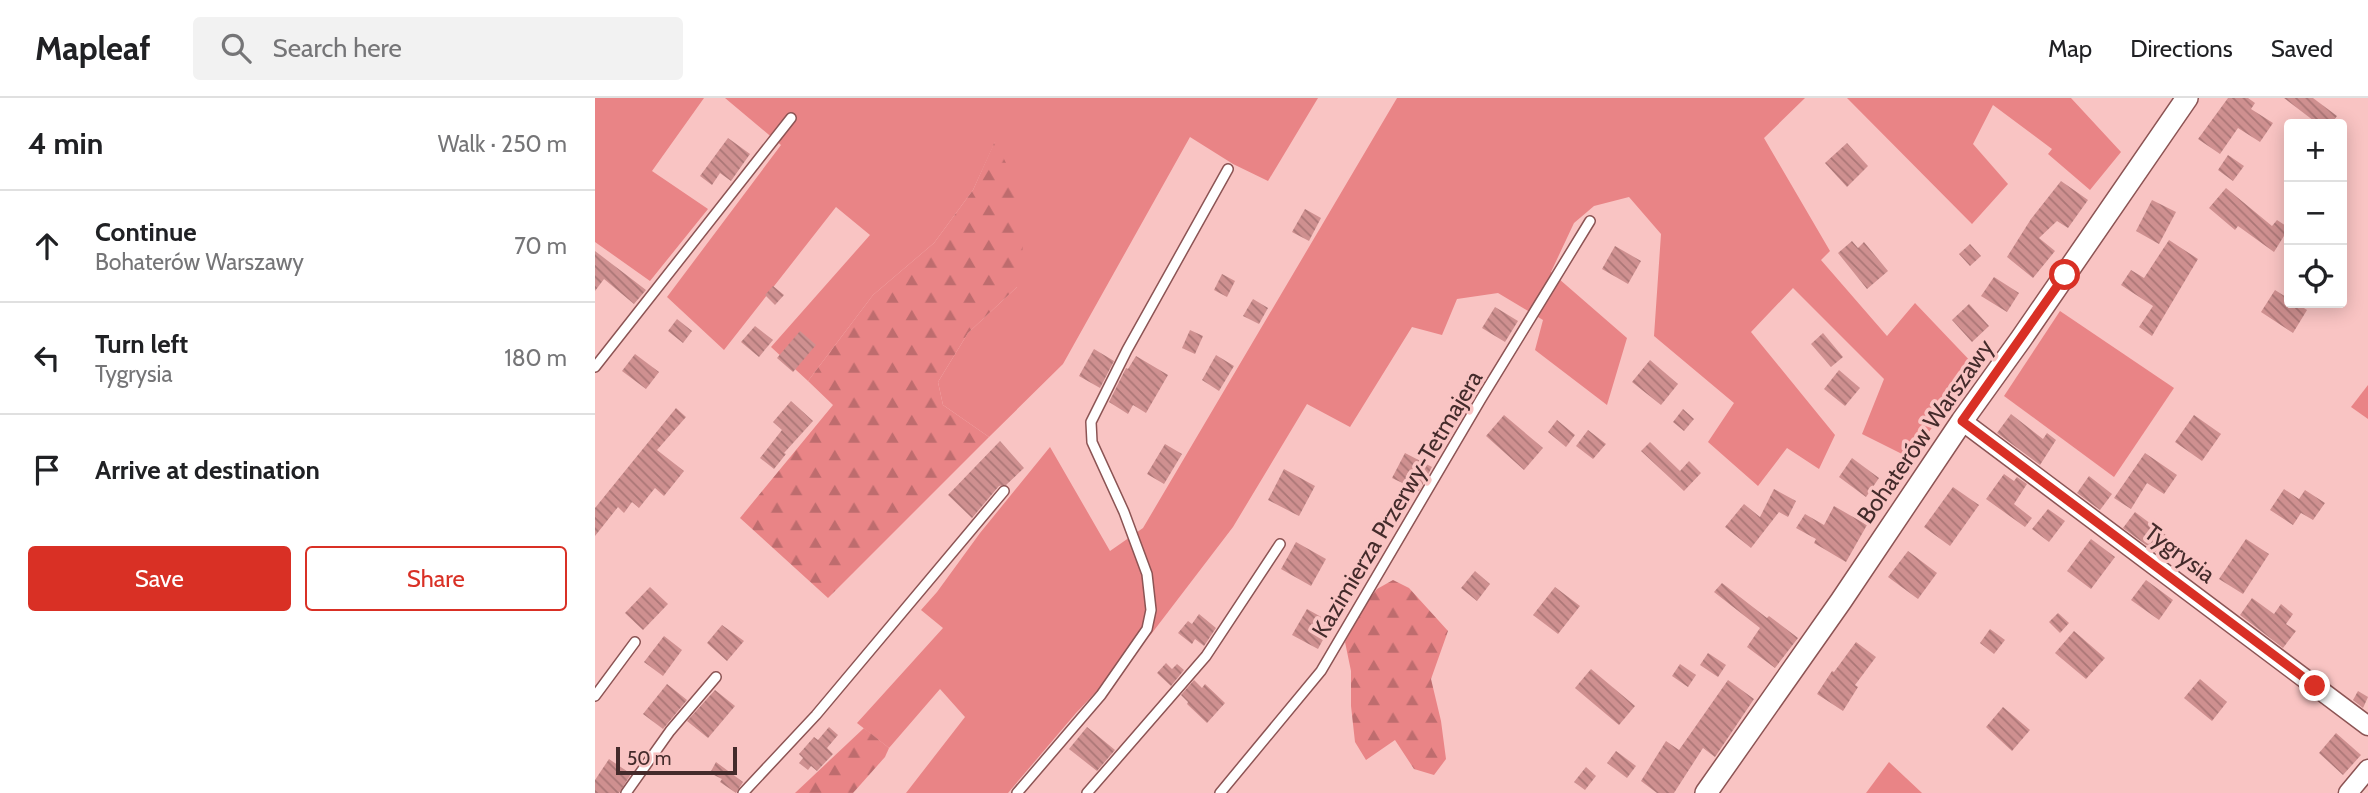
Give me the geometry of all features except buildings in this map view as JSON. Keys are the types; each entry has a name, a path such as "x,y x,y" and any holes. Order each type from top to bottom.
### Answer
{"street":[{"name":"Bohaterów Warszawy","path":"1706,793 2187,98"},
{"name":"Tygrysia","path":"1962,421 2368,726"},
{"path":"2348,793 2368,769"}],"lane":[{"path":"595,368 791,118"},
{"path":"1017,793 1101,695 1147,629 1151,610 1147,574 1124,512 1092,442 1091,422 1127,350 1228,169"},
{"name":"Kazimierza Przerwy-Tetmajera","path":"1220,793 1321,671 1481,399 1591,221"},
{"path":"743,793 816,715 1004,491"},
{"path":"1087,793 1206,656 1280,544"},
{"path":"595,696 635,642"},
{"path":"626,793 670,731 716,677"}],"green space":[{"path":"595,98 704,98 652,171 708,209 650,281 595,242"},
{"path":"725,98 1318,98 1268,181 1233,164 1190,137 1063,364 989,437 943,405 938,382 968,333 1017,287 995,142 973,190 934,243 873,295 808,381 771,347 870,235 836,207 724,350 667,297 781,145"},
{"path":"1397,98 1805,98 1764,138 1830,251 1821,260 1887,336 1915,303 1976,367 1910,458 1862,434 1884,379 1793,288 1751,332 1835,435 1819,469 1787,448 1758,486 1708,442 1734,403 1654,336 1661,234 1629,197 1594,206 1574,223 1551,272 1627,338 1607,405 1535,350 1543,320 1498,293 1457,299 1442,335 1412,327 1350,427 1307,404 1233,527 1152,633 1076,713 1008,793 906,793 965,717 940,689 889,748 857,723 943,628 921,610 1050,447 1110,551 1143,528"},
{"path":"1847,98 2071,98 2121,152 2090,190 2048,154 2052,149 1993,105 1973,144 2008,184 1972,224"},
{"path":"995,141 1018,187 1023,246 1017,287 968,333 938,382 943,405 989,437 828,598 740,518 833,405 808,381 873,295 934,243 973,190"},
{"path":"2060,311 2174,388 2114,477 2004,396"},
{"path":"2368,385 2368,419 2351,407"},
{"path":"1393,580 1409,588 1448,631 1431,679 1446,759 1434,775 1414,769 1395,740 1366,760 1355,742 1351,671 1345,642 1377,589"},
{"path":"864,728 889,748 885,757 853,793 795,793"},
{"path":"1889,762 1922,793 1866,793"}],"route":[{"path":"2065,275 1962,421 2315,686"}]}
